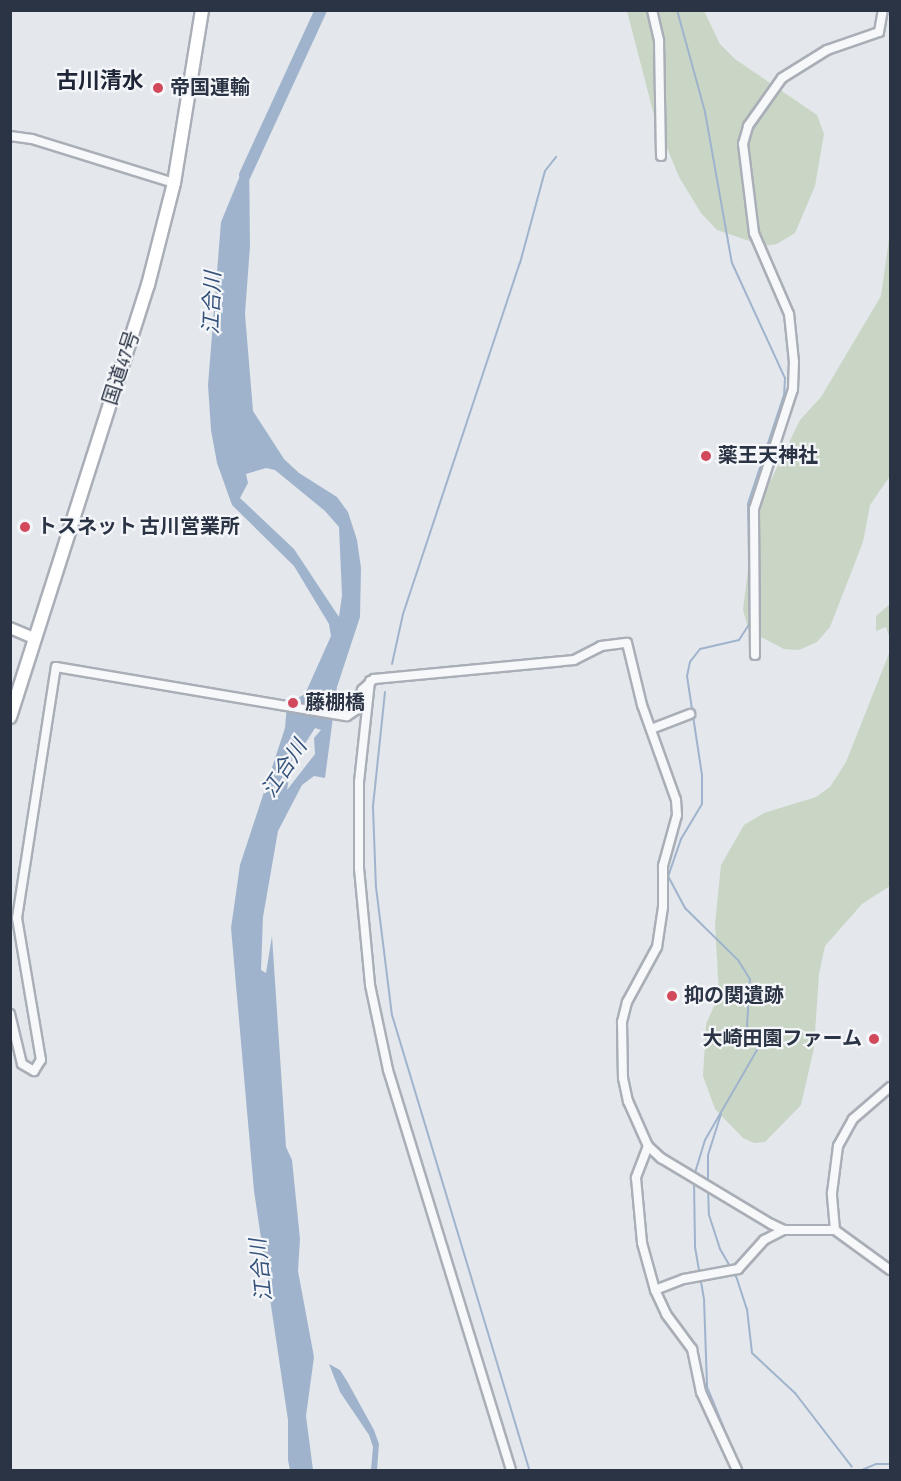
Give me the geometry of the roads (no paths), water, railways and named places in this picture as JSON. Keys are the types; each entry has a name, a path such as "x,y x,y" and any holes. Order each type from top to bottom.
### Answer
{"highway":[{"name":"国道47号","path":"10,717 135,330 174,183 202,10"}],"main road":[{"path":"10,628 34,638"}],"street":[{"path":"652,10 659,41 661,156"},
{"path":"755,655 754,509 793,389 794,362 789,314 754,233 743,144 748,126 782,78 827,50 879,32 883,10"},
{"path":"10,136 32,139 174,183"},
{"path":"10,1014 22,1064 34,1071 41,1060 17,918 55,670 64,667 346,716 356,710 362,690 370,681 574,660 601,646 627,643 633,655 651,729 676,800 677,815 663,866 663,908 657,947 627,1002 621,1022 625,1090 648,1146 689,1175 784,1230 835,1230 891,1270"},
{"path":"370,681 358,803 359,868 370,986 388,1070 511,1470"},
{"path":"651,729 690,714"},
{"path":"835,1230 832,1193 838,1146 853,1119 891,1087"},
{"path":"648,1146 636,1178 642,1243 655,1290 666,1314 692,1349 701,1392 737,1470"},
{"path":"655,1290 737,1269 757,1246 784,1230"}],"water":[{"path":"249,154 250,246 245,314 253,411 284,459 299,473 337,497 348,512 357,540 361,568 360,617 337,687 325,778 314,776 302,785 278,831 263,917 261,970 266,973 272,936 286,1147 292,1160 300,1239 298,1271 314,1357 306,1416 313,1470 290,1470 288,1460 288,1420 254,1191 231,928 240,865 285,728 287,704 305,694 331,636 329,624 294,566 232,505 217,463 211,430 208,385 221,222","holes":["266,468 275,470 325,511 339,527 342,595 339,617 294,549 240,498 248,483 246,474","315,728 321,730 314,738 315,754 287,790 294,750 301,750"]},
{"path":"329,1364 340,1370 374,1430 379,1444 377,1470 371,1470 373,1447 369,1435 340,1392"}],"waterway":[{"name":"江合川","path":"245,175 321,10"},
{"path":"677,10 705,112 732,263 785,378 784,395 748,504 750,623 739,640 700,649 690,662 687,676 702,775 702,804 681,839 668,876 685,908 738,960 750,979 747,1026 757,1050 705,1140 694,1176"},
{"path":"392,664 403,614 520,263 545,171 556,157"},
{"path":"385,692 373,807 376,887 392,1015 529,1470"},
{"path":"708,1184 708,1155 721,1114"},
{"path":"694,1181 695,1247 704,1299 707,1387 741,1470"},
{"path":"708,1189 709,1215 720,1249 737,1279 747,1309 752,1353 795,1393 852,1467"},
{"path":"862,1470 876,1464 890,1464"}],"place":[{"name":"帝国運輸","path":"158,88"},
{"name":"薬王天神社","path":"706,456"},
{"name":"トスネット 古川営業所","path":"25,527"},
{"name":"藤棚橋","path":"293,703"},
{"name":"抑の関遺跡","path":"672,996"},
{"name":"大崎田園ファーム","path":"874,1039"}],"district":[{"name":"古川清水","path":"100,82"}]}
